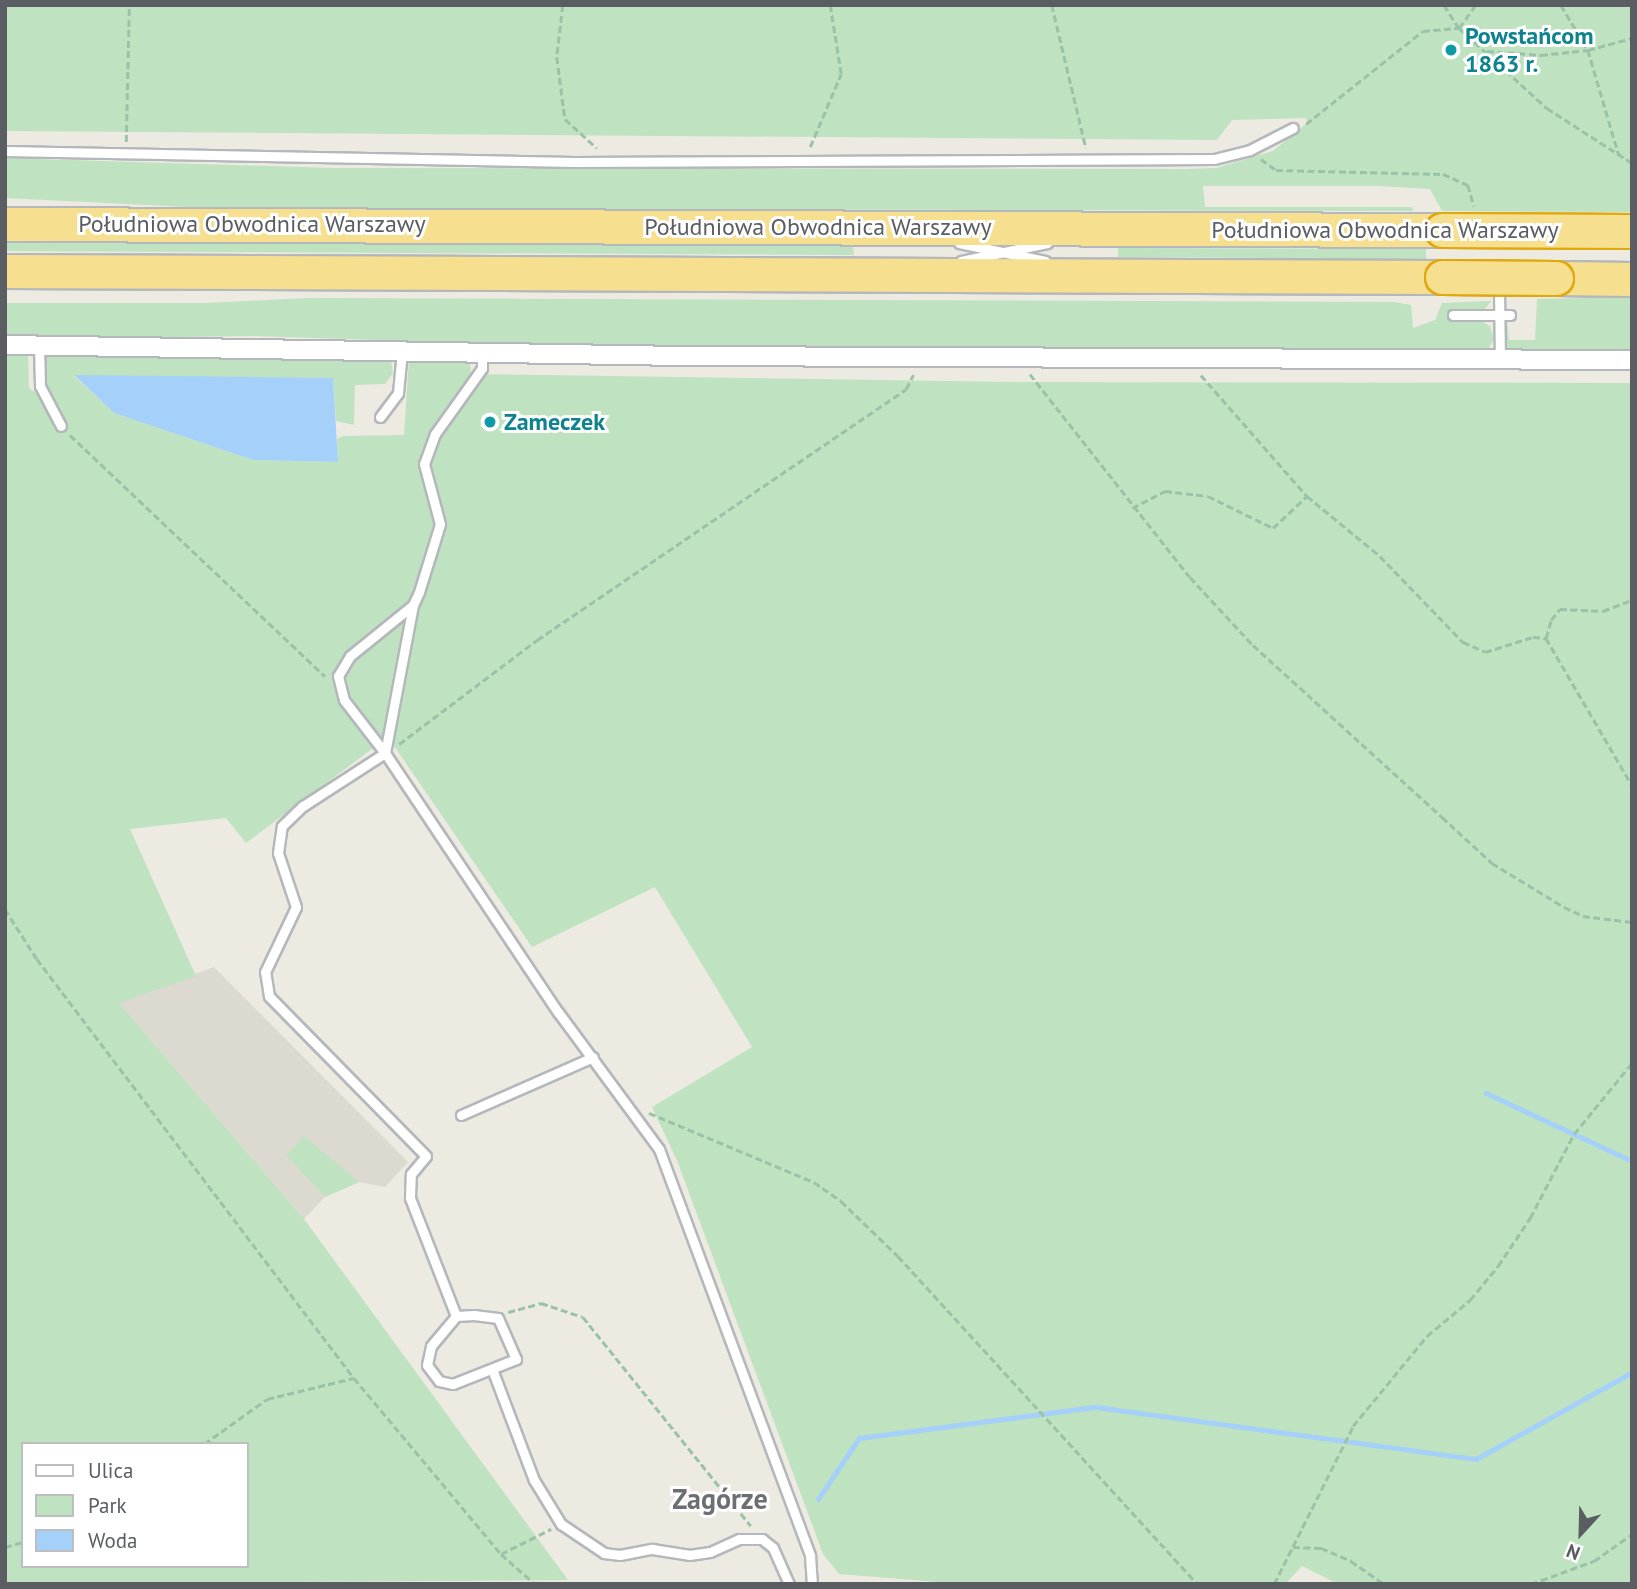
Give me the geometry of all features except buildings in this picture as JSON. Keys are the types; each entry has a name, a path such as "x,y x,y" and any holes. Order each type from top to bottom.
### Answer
{"highway":[{"name":"Południowa Obwodnica Warszawy","path":"5,223 1632,231"},
{"name":"Południowa Obwodnica Warszawy","path":"5,271 1632,279"}],"street":[{"path":"5,345 923,357 1632,360"}],"lane":[{"path":"5,151 125,156 613,162 1213,159 1251,150 1293,128"},
{"path":"889,228 1115,276"},
{"path":"890,275 1117,229"},
{"path":"1499,290 1500,360"},
{"path":"1453,315 1510,315"},
{"path":"38,344 40,386 61,426"},
{"path":"380,416 398,393 402,349"},
{"path":"456,1317 410,1198 411,1174 426,1156 269,996 265,972 296,907 278,853 282,826 303,806 385,753 413,605 440,524 424,464 435,434 482,368 482,351"},
{"path":"413,605 350,656 338,676 337,688 385,753 659,1149 810,1556 811,1584"},
{"path":"461,1115 593,1057"},
{"path":"456,1317 498,1318 516,1359 453,1384 439,1381 429,1371 428,1352 456,1317"},
{"path":"492,1369 534,1480 561,1524 604,1553 620,1555 652,1549 689,1555 710,1552 739,1539 762,1539 773,1548 789,1584"}],"path":[{"path":"125,156 129,5"},
{"path":"563,5 557,57 565,119 613,162"},
{"path":"805,159 841,74 830,5"},
{"path":"1052,5 1089,159"},
{"path":"1444,5 1459,28 1546,108 1632,163"},
{"path":"1293,128 1307,123 1423,31 1459,28 1476,5"},
{"path":"1561,5 1588,50 1619,155"},
{"path":"1485,51 1541,55 1588,50 1632,38"},
{"path":"1251,150 1276,170 1443,174 1468,185 1476,211"},
{"path":"1016,356 1132,508 1254,645 1492,863 1583,916 1632,922"},
{"path":"385,753 537,640 906,389 923,357"},
{"path":"1185,357 1307,496 1380,556 1463,642 1486,652 1533,637 1546,638"},
{"path":"61,426 337,688"},
{"path":"1132,508 1165,491 1208,496 1273,528 1307,496"},
{"path":"1632,600 1603,611 1560,609 1550,620 1546,638 1632,785"},
{"path":"5,909 37,959 354,1378 501,1554 535,1584"},
{"path":"1274,1584 1353,1426 1427,1336 1470,1300 1498,1266 1530,1218 1574,1134 1632,1063"},
{"path":"628,1104 814,1182 841,1201 898,1256 1198,1584"},
{"path":"498,1318 541,1303 583,1317 762,1539"},
{"path":"207,1442 267,1399 354,1378"},
{"path":"501,1554 561,1524"},
{"path":"1531,1584 1594,1561 1632,1534"},
{"path":"1293,1547 1321,1548 1351,1561 1384,1584"}],"shaded area":[{"path":"214,967 408,1162 385,1187 359,1182 325,1197 304,1219 118,1002"}],"green space":[{"path":"5,5 1632,5 1632,212 1442,211 1430,189 1379,186 1203,186 1205,207 1412,207 1413,211 207,208 5,198 5,158 332,168 1187,169 1216,168 1273,151 1307,123 1306,118 1232,120 1217,140 5,131"},
{"path":"5,243 853,245 854,255 5,251"},
{"path":"1118,248 1426,249 1426,259 1118,257"},
{"path":"1632,297 1632,352 1508,351 1504,347 1502,330 1507,322 1509,340 1535,340 1537,299"},
{"path":"308,298 1394,302 1411,305 1413,328 1435,320 1442,303 1491,301 1477,319 1490,326 1494,339 1486,353 598,347 254,336 5,339 5,303 206,303"},
{"path":"53,352 386,355 391,361 393,373 385,384 355,385 354,425 336,421 333,378 74,376 114,413 253,460 338,462 337,439 343,436 404,435 409,359 469,357 471,374 1012,382 1632,383 1632,1584 1338,1584 1302,1566 1285,1584 962,1584 839,1574 823,1554 678,1163 652,1107 752,1047 655,887 532,947 388,737 246,843 226,818 130,829 196,976 119,1003 304,1219 568,1580 5,1584 5,354 28,355 29,388 53,406 43,372 45,357"},
{"path":"304,1136 359,1182 325,1197 286,1155"}],"water":[{"path":"74,375 333,378 338,462 253,460 114,413"}],"waterway":[{"path":"1486,1093 1632,1161"},
{"path":"818,1499 859,1438 1096,1407 1476,1459 1632,1372"}],"place":[{"name":"Powstańcom 1863 r.","path":"1451,50"},
{"name":"Zameczek","path":"490,422"}],"district":[{"name":"Zagórze","path":"720,1499"}]}
